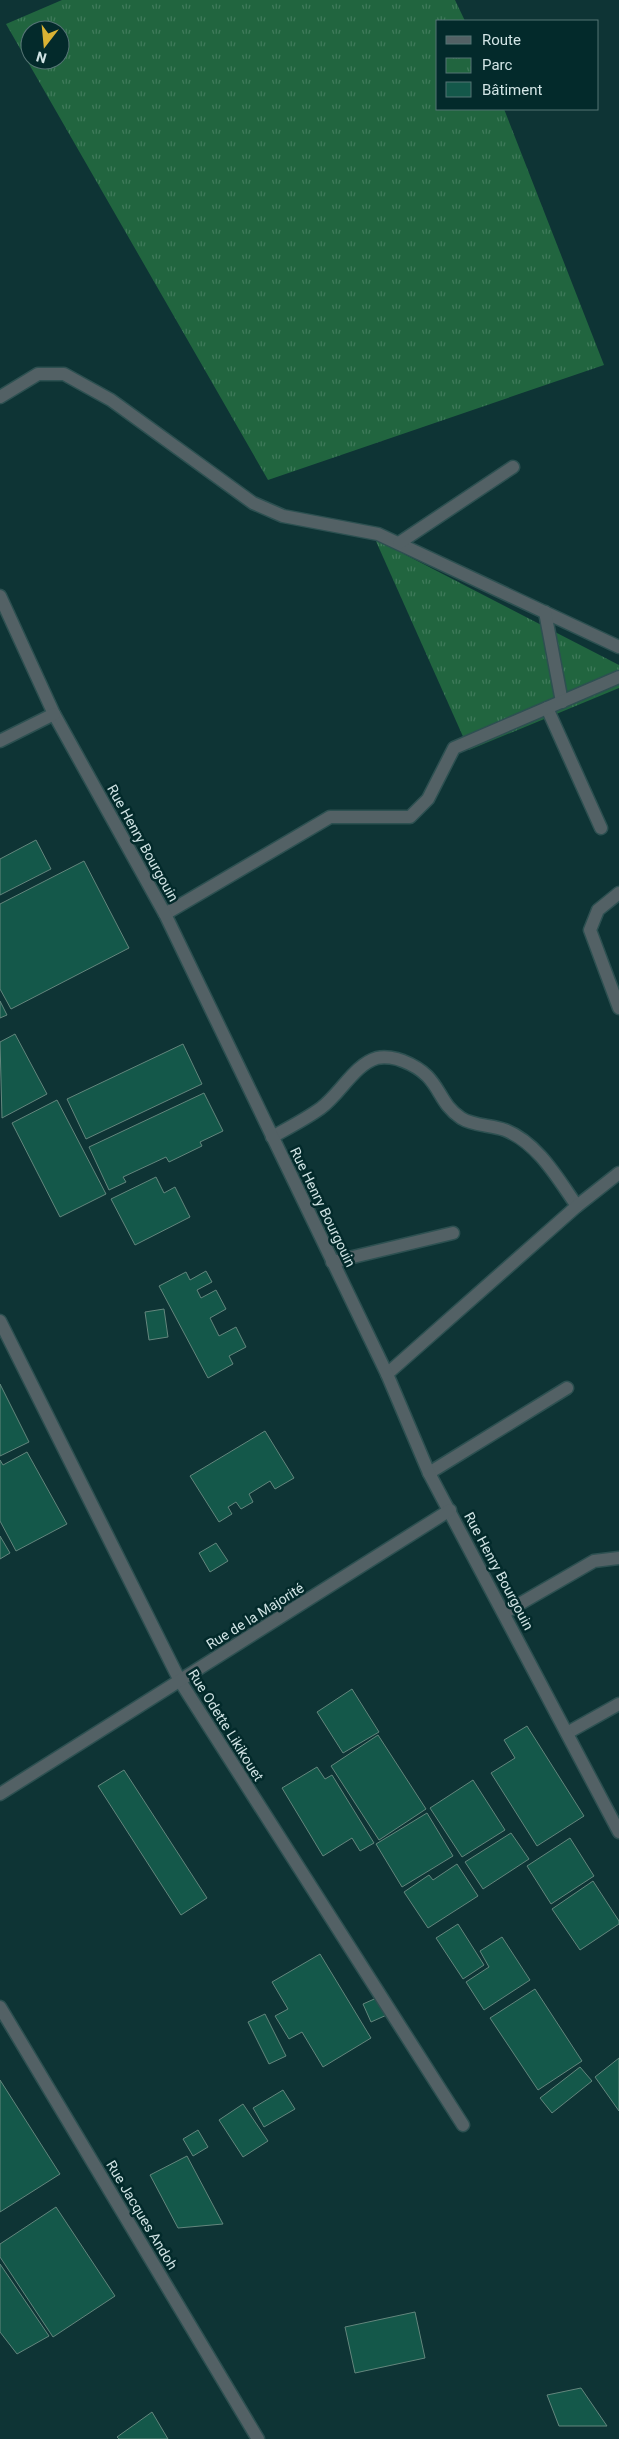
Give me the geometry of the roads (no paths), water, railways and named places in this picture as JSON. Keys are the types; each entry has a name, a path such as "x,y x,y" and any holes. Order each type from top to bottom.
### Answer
{"street":[{"path":"0,397 38,374 64,374 111,400 253,503 283,516 378,534 619,647"},
{"path":"399,543 513,467"},
{"name":"Rue Henry Bourgouin","path":"0,596 54,714 166,914 386,1374 429,1473 619,1832"},
{"path":"545,612 562,702"},
{"path":"166,914 330,817 410,817 428,799 454,748 619,677"},
{"path":"547,708 601,828"},
{"path":"0,741 54,714"},
{"path":"619,893 598,910 590,930 619,1008"},
{"path":"272,1138 320,1109 346,1084 361,1065 380,1058 397,1059 418,1067 429,1075 455,1114 463,1120 506,1131 539,1153 577,1206"},
{"path":"386,1374 577,1206 619,1173"},
{"path":"332,1262 453,1232"},
{"name":"Rue Odette Likikouet","path":"0,1321 180,1681 463,2125"},
{"path":"429,1473 567,1388"},
{"name":"Rue de la Majorité","path":"0,1794 450,1510"},
{"path":"504,1613 594,1562 619,1558"},
{"path":"567,1734 619,1704"},
{"name":"Rue Jacques Andoh","path":"0,2007 258,2439"}]}
